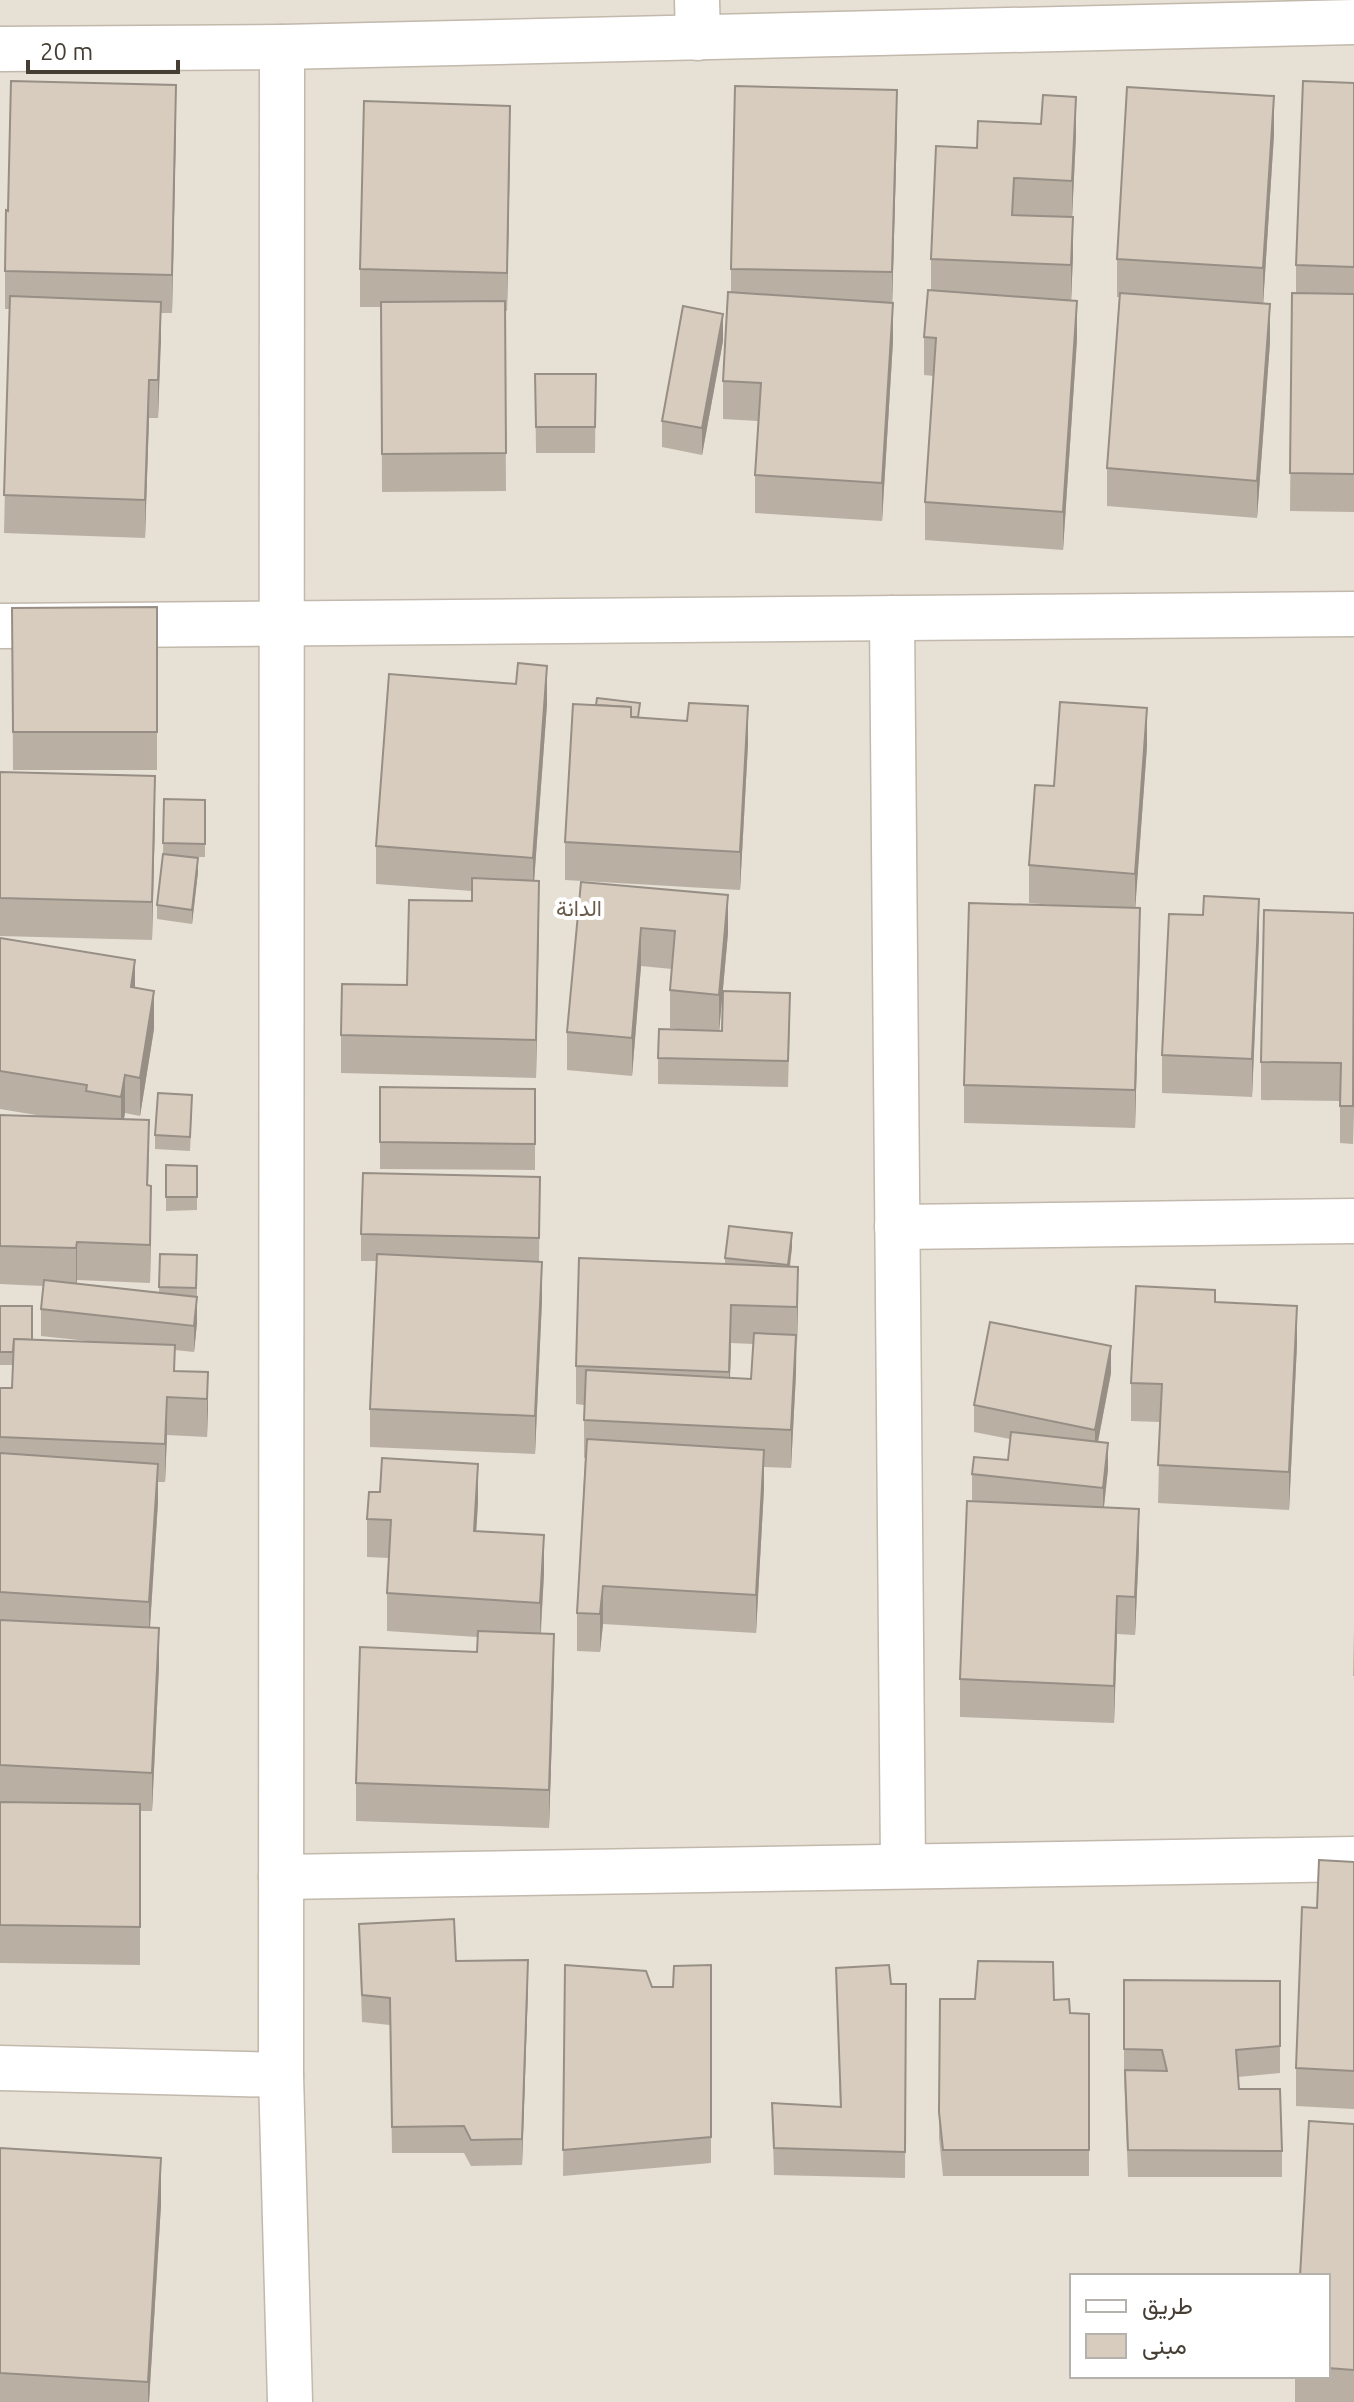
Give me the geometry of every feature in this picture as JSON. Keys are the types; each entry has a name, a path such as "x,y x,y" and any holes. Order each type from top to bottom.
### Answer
{"street":[{"path":"0,49 282,47 698,19 1354,22"},
{"path":"282,47 281,2075 290,2402"},
{"path":"0,626 1354,614"},
{"path":"892,618 903,1866"},
{"path":"897,1227 1354,1221"},
{"path":"281,1877 1354,1859"},
{"path":"0,2068 281,2075"}],"shaded area":[{"path":"0,0 1354,0 1354,2402 0,2402"}],"building":[{"path":"11,81 176,85 172,275 5,271"},
{"path":"1303,81 1354,83 1354,267 1296,265"},
{"path":"735,86 897,90 892,272 731,269"},
{"path":"1127,87 1274,96 1263,268 1117,259"},
{"path":"1043,95 1076,97 1072,181 1014,178 1012,215 1073,217 1071,265 931,259 936,146 977,148 978,121 1041,124"},
{"path":"364,101 510,106 507,273 360,269"},
{"path":"928,290 1077,301 1063,512 925,502 936,338 924,337"},
{"path":"728,292 893,303 882,483 755,475 761,383 723,381"},
{"path":"1120,293 1270,304 1257,481 1107,468"},
{"path":"1292,293 1354,294 1354,474 1290,473"},
{"path":"10,296 161,302 158,380 149,380 145,500 4,495"},
{"path":"505,301 506,453 382,454 381,302"},
{"path":"683,306 723,314 702,428 662,421"},
{"path":"535,374 596,374 595,427 536,427"},
{"path":"157,607 157,732 13,732 12,608"},
{"path":"518,663 547,666 533,858 376,846 389,674 516,684"},
{"path":"597,698 640,703 638,717 631,717 631,707 596,705"},
{"path":"1060,702 1147,708 1135,874 1029,865 1035,785 1054,786"},
{"path":"689,703 748,706 740,852 565,842 573,704 631,707 631,717 687,721"},
{"path":"0,772 155,776 152,902 0,898"},
{"path":"164,799 205,800 205,844 163,843"},
{"path":"163,854 198,858 192,910 157,905"},
{"path":"472,878 539,881 536,1040 341,1035 342,984 407,985 409,900 472,901"},
{"path":"581,882 728,895 719,995 670,990 675,931 641,928 632,1038 567,1032"},
{"path":"1204,896 1259,899 1252,1059 1162,1055 1169,914 1203,915"},
{"path":"969,903 1140,908 1135,1090 964,1085"},
{"path":"1264,910 1354,913 1353,1106 1340,1106 1341,1063 1261,1062"},
{"path":"0,938 135,960 131,987 154,991 140,1078 125,1075 121,1097 86,1091 87,1085 0,1071"},
{"path":"723,991 790,993 788,1061 658,1058 659,1029 722,1031"},
{"path":"380,1087 535,1089 535,1144 380,1142"},
{"path":"158,1093 192,1095 190,1137 155,1135"},
{"path":"0,1115 149,1120 147,1185 151,1186 150,1245 77,1242 76,1248 0,1246"},
{"path":"166,1165 197,1166 197,1197 166,1197"},
{"path":"363,1173 540,1177 539,1238 361,1234"},
{"path":"729,1226 792,1233 788,1265 725,1258"},
{"path":"160,1254 197,1255 196,1288 159,1287"},
{"path":"377,1254 542,1262 535,1416 370,1409"},
{"path":"579,1258 798,1267 797,1307 731,1305 729,1372 576,1366"},
{"path":"44,1280 197,1297 194,1326 41,1309"},
{"path":"1136,1286 1215,1290 1215,1302 1297,1306 1289,1472 1158,1465 1162,1384 1131,1383"},
{"path":"0,1306 32,1306 32,1340 14,1339 13,1352 0,1352"},
{"path":"990,1322 1111,1346 1095,1430 974,1405"},
{"path":"754,1333 796,1335 791,1430 584,1420 586,1370 751,1379"},
{"path":"14,1339 175,1345 174,1371 208,1372 207,1399 167,1397 165,1444 0,1437 0,1388 12,1388"},
{"path":"1011,1432 1108,1443 1103,1488 972,1474 974,1457 1008,1460"},
{"path":"587,1439 764,1450 756,1595 603,1586 600,1614 577,1613"},
{"path":"0,1453 158,1464 149,1602 0,1592"},
{"path":"382,1458 478,1464 474,1531 544,1535 540,1603 387,1593 391,1520 367,1519 369,1492 380,1492"},
{"path":"967,1501 1139,1509 1135,1597 1117,1596 1114,1686 960,1679"},
{"path":"0,1620 159,1628 152,1773 0,1765"},
{"path":"478,1631 554,1634 549,1790 356,1783 360,1647 477,1652"},
{"path":"0,1802 140,1804 140,1927 0,1925"},
{"path":"1319,1860 1354,1862 1354,2071 1296,2068 1302,1907 1317,1908"},
{"path":"454,1919 456,1961 528,1960 522,2139 471,2140 464,2126 392,2127 390,1998 362,1995 359,1924"},
{"path":"978,1961 1053,1962 1054,2000 1069,1999 1070,2013 1089,2014 1089,2150 943,2150 939,2112 940,1999 975,1999"},
{"path":"565,1965 646,1971 652,1987 673,1987 674,1966 711,1965 711,2137 563,2150"},
{"path":"889,1965 891,1984 906,1984 905,2152 774,2148 772,2103 841,2107 836,1968"},
{"path":"1124,1980 1280,1981 1280,2046 1236,2050 1239,2089 1280,2089 1282,2151 1128,2150 1125,2070 1167,2071 1162,2050 1124,2049"},
{"path":"1309,2121 1354,2124 1354,2370 1330,2368 1330,2274 1300,2274"},
{"path":"0,2148 161,2158 148,2382 0,2373"}],"district":[{"name":"الدانة","path":"579,908"}]}
